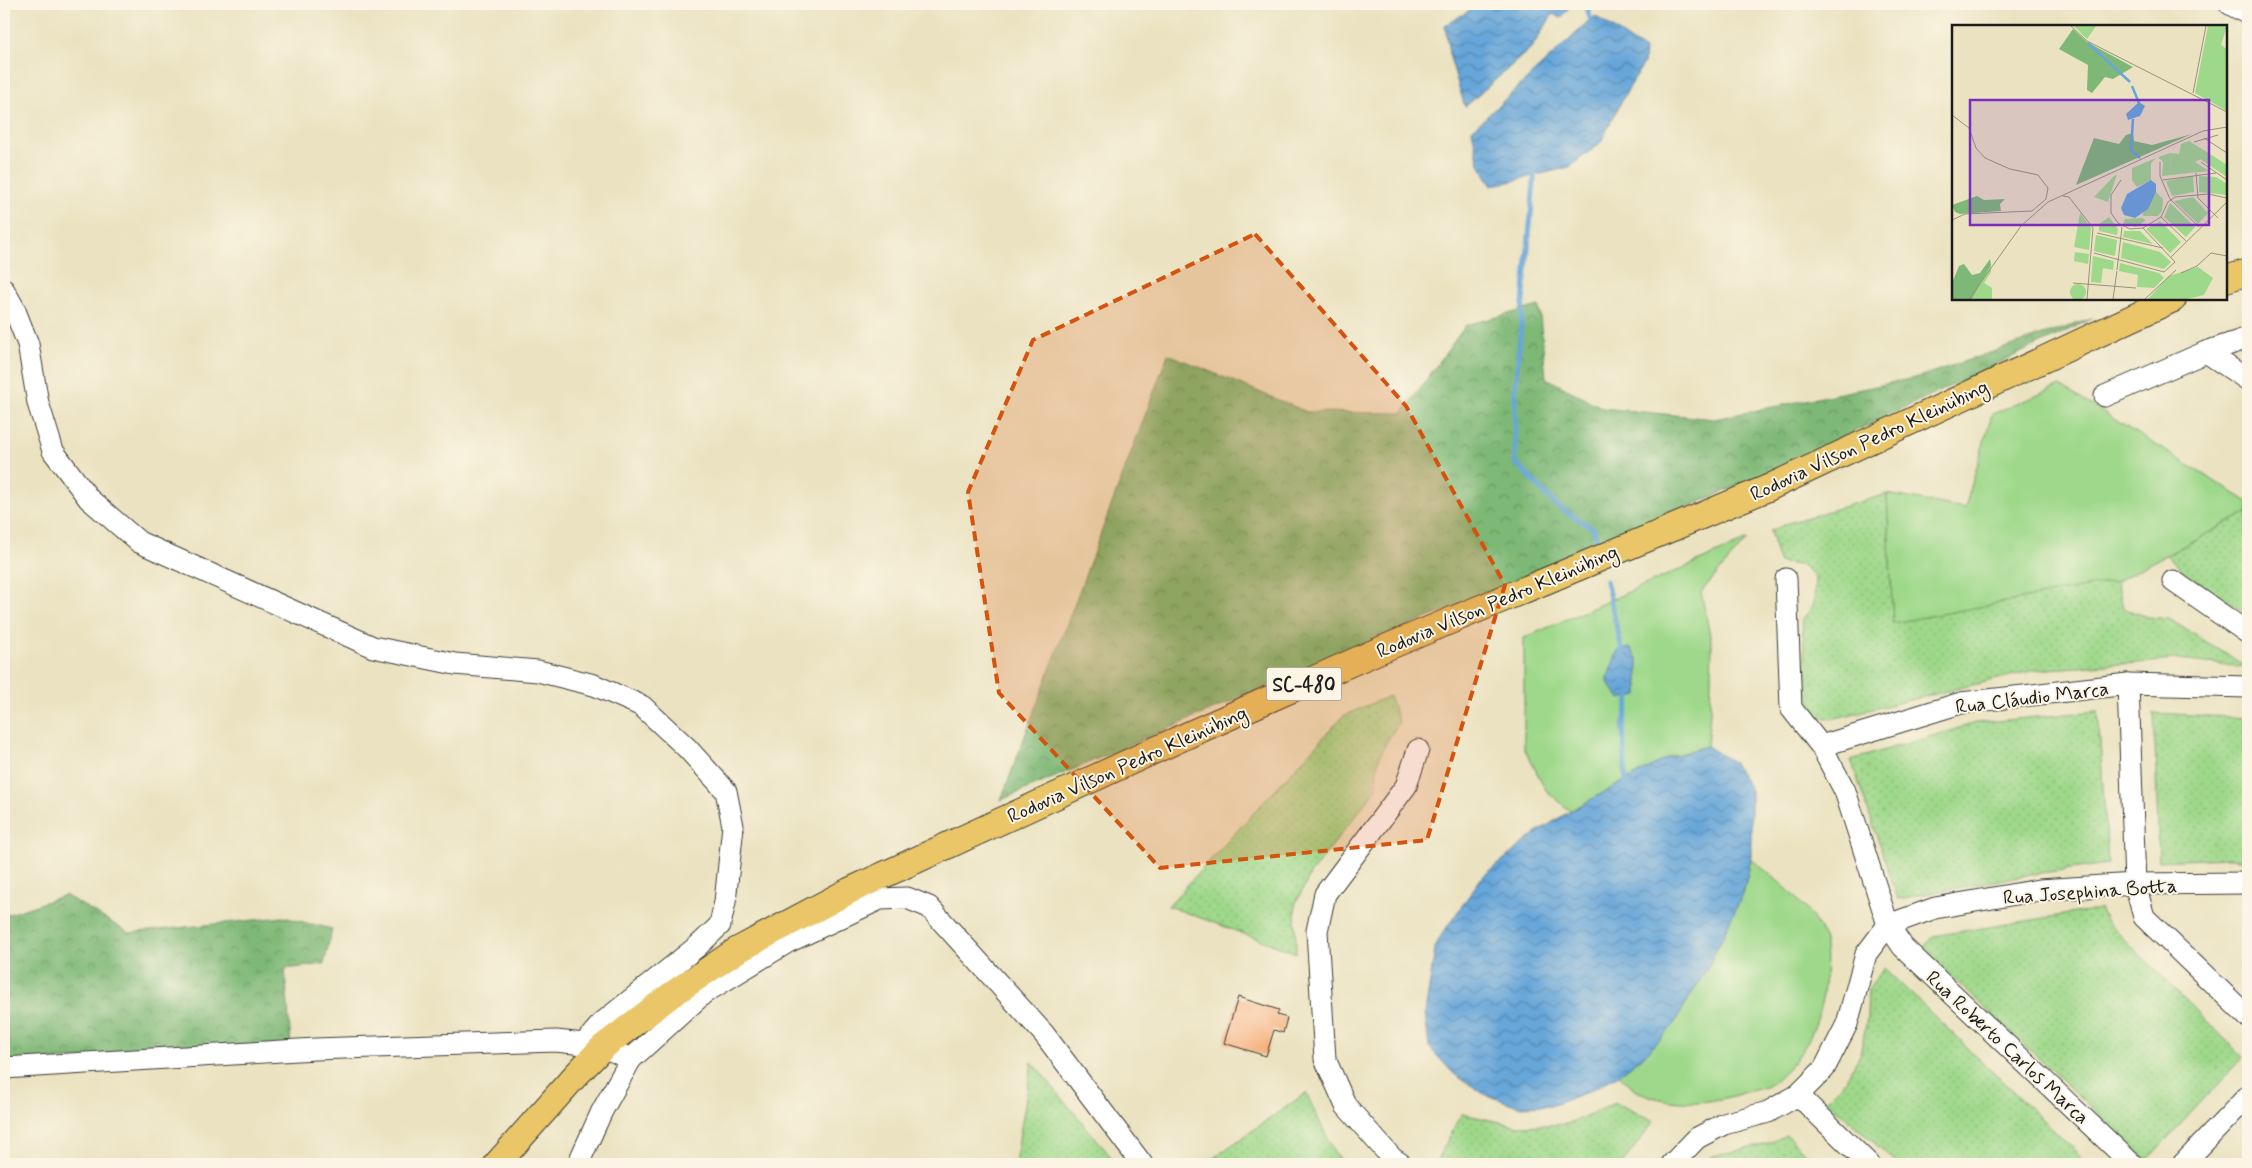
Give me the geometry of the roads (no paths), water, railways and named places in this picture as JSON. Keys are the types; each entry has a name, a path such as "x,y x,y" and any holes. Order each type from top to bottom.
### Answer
{"main road":[{"path":"2227,279 2248,272"},
{"name":"Rodovia Vilson Pedro Kleinübing","path":"497,1164 575,1076 594,1045 736,951 849,891 1190,734 1369,655 1768,488 2171,300"}],"street":[{"path":"2230,4 2248,14"},
{"path":"4,290 14,308 28,344 38,403 53,451 89,500 139,542 374,648 455,664 538,671 594,685 634,702 642,706 687,748 726,792 733,826 725,902 720,925 699,946 602,1023 594,1045"},
{"path":"2105,396 2206,352 2248,338"},
{"path":"2206,352 2248,380"},
{"name":"Rua Roberto Carlos Marca","path":"1786,579 1791,708 1821,746 1846,791 1888,924 1903,947 2132,1164"},
{"path":"2173,581 2248,632"},
{"path":"2128,684 2135,884 2144,917 2248,1017"},
{"name":"Rua Cláudio Marca","path":"1821,746 1962,703 2128,684 2248,687"},
{"path":"1401,1164 1392,1158 1346,1106 1325,1059 1317,931 1325,894 1406,786 1418,750"},
{"name":"Rua Josephina Botta","path":"1888,924 1935,908 2039,890 2135,884 2248,882"},
{"path":"578,1164 602,1111 631,1059 704,993 788,942 880,899 907,898 929,907 1044,1034 1142,1164"},
{"path":"1672,1164 1697,1138 1724,1124 1768,1112 1798,1096 1824,1068 1847,1024 1866,954 1888,924"},
{"path":"4,1068 315,1049 556,1041 594,1045 631,1059"},
{"path":"1798,1096 1869,1164"},
{"path":"2183,1164 2248,1096"}],"water":[{"path":"1480,4 1571,5 1561,18 1553,14 1532,47 1465,107 1449,54 1445,25"},
{"path":"1595,16 1645,50 1644,63 1622,100 1601,142 1570,167 1492,186 1479,164 1472,130"},
{"path":"1631,648 1638,660 1638,695 1620,699 1608,683 1608,676 1618,650"},
{"path":"1707,746 1733,762 1751,790 1751,859 1743,894 1710,963 1673,1026 1648,1052 1619,1075 1587,1092 1554,1105 1518,1106 1484,1094 1454,1074 1429,1047 1425,1013 1436,943 1482,877 1539,831 1570,811 1669,757"}],"waterway":[{"path":"1586,4 1592,25"},
{"path":"1535,170 1515,391 1515,462 1557,506 1594,529 1599,550"},
{"path":"1606,581 1623,654"},
{"path":"1626,787 1623,726 1631,692"}]}
